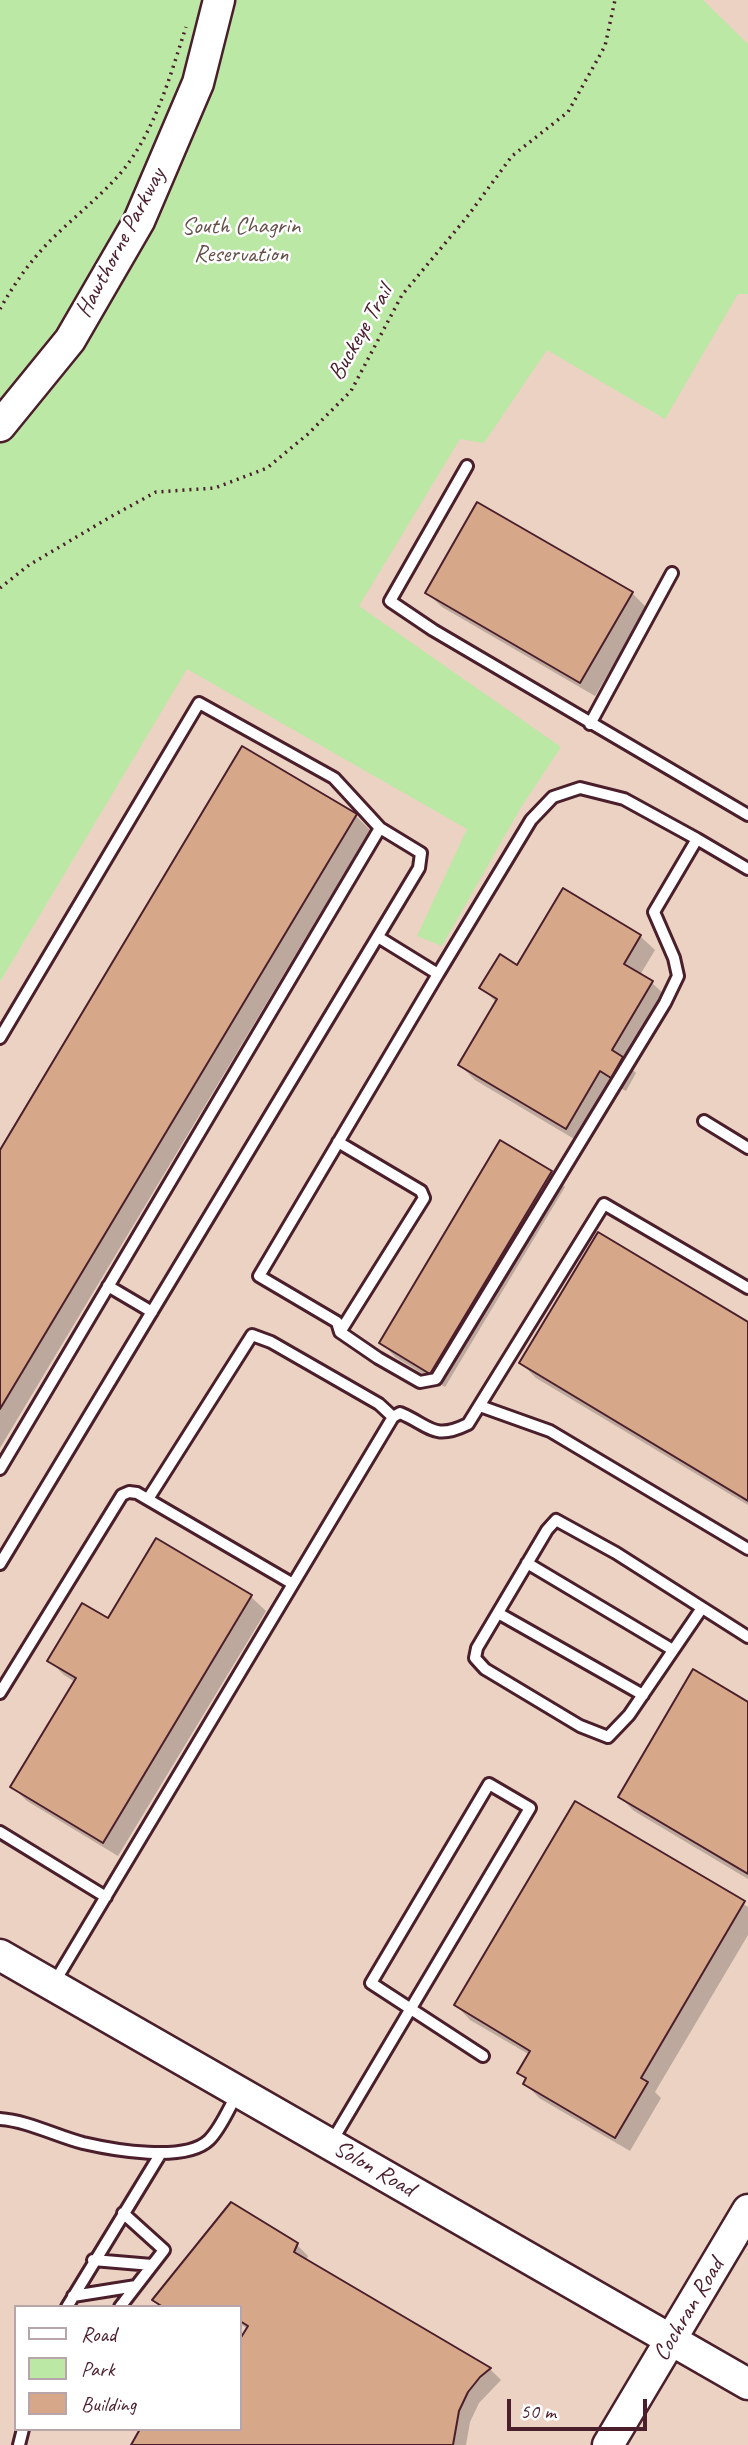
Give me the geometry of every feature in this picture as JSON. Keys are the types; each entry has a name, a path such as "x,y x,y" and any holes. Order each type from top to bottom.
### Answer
{"street":[{"name":"Hawthorne Parkway","path":"0,426 70,340 139,221 198,83 219,0"},
{"name":"Solon Road","path":"0,1955 748,2384"},
{"name":"Cochran Road","path":"608,2445 748,2210"}],"lane":[{"path":"467,466 390,601 433,630 590,724 748,815"},
{"path":"590,724 672,573"},
{"path":"0,1038 199,703 334,778 380,828 421,853 419,868 0,1563"},
{"path":"697,839 654,912 674,958 678,976 665,1003 436,1379 420,1382 378,1358 340,1332 337,1322 259,1276 531,820 553,797 580,788 624,799 697,839 748,869"},
{"path":"0,1469 380,828"},
{"path":"378,937 438,974"},
{"path":"704,1121 748,1148"},
{"path":"338,1142 421,1191 424,1198 340,1332"},
{"path":"53,1985 393,1417 400,1413 434,1432 450,1433 468,1424 604,1204 748,1288"},
{"path":"108,1286 152,1312"},
{"path":"148,1499 252,1335 271,1342 379,1404 393,1417"},
{"path":"480,1406 550,1431 748,1549"},
{"path":"0,1693 122,1495 129,1492 148,1499 293,1584"},
{"path":"702,1608 629,1715 608,1737 580,1726 485,1669 475,1658 477,1648 498,1612 547,1530 556,1520 616,1553 748,1637"},
{"path":"527,1563 673,1650"},
{"path":"498,1612 643,1695"},
{"path":"331,2144 411,2009 530,1808 489,1784 371,1983 411,2009 483,2056"},
{"path":"0,1832 106,1897"},
{"path":"0,2119 84,2143 160,2153 198,2147 207,2142 215,2134 238,2092"},
{"path":"70,2301 160,2153"},
{"path":"122,2305 164,2250 123,2213"},
{"path":"93,2260 152,2265"},
{"path":"70,2301 136,2286"}],"path":[{"name":"Buckeye Trail","path":"0,588 41,558 156,492 215,488 267,468 308,434 351,391 402,295 467,217 512,156 568,112 605,46 615,0"},
{"path":"0,309 17,281 47,244 108,187 135,154 158,109 188,20"}],"shaded area":[{"path":"664,0 748,0 748,2445 0,2445 0,982 225,603"}],"green space":[{"name":"South Chagrin Reservation","path":"0,0 703,0 748,44 748,294 738,294 665,419 547,350 484,443 460,439 359,606 561,747 520,809 442,946 417,936 467,829 187,669 0,982"}],"building":[{"path":"477,502 633,592 580,683 425,593"},
{"path":"242,746 357,814 0,1409 0,1150"},
{"path":"563,888 641,935 624,964 653,981 612,1050 623,1057 611,1078 600,1071 566,1129 458,1065 497,999 479,988 500,954 517,965"},
{"path":"500,1140 552,1171 430,1374 379,1343"},
{"path":"598,1232 748,1322 748,1501 519,1363"},
{"path":"156,1538 252,1595 103,1843 10,1787 76,1678 47,1661 82,1603 108,1618"},
{"path":"693,1669 748,1702 748,1874 618,1797"},
{"path":"575,1801 745,1901 641,2078 648,2082 615,2138 523,2084 526,2078 517,2073 530,2051 454,2005"},
{"path":"231,2202 298,2243 294,2252 491,2368 468,2392 459,2411 453,2445 131,2445 139,2431 242,2431 242,2336 248,2326 242,2322 242,2305 160,2305 152,2300"}]}
